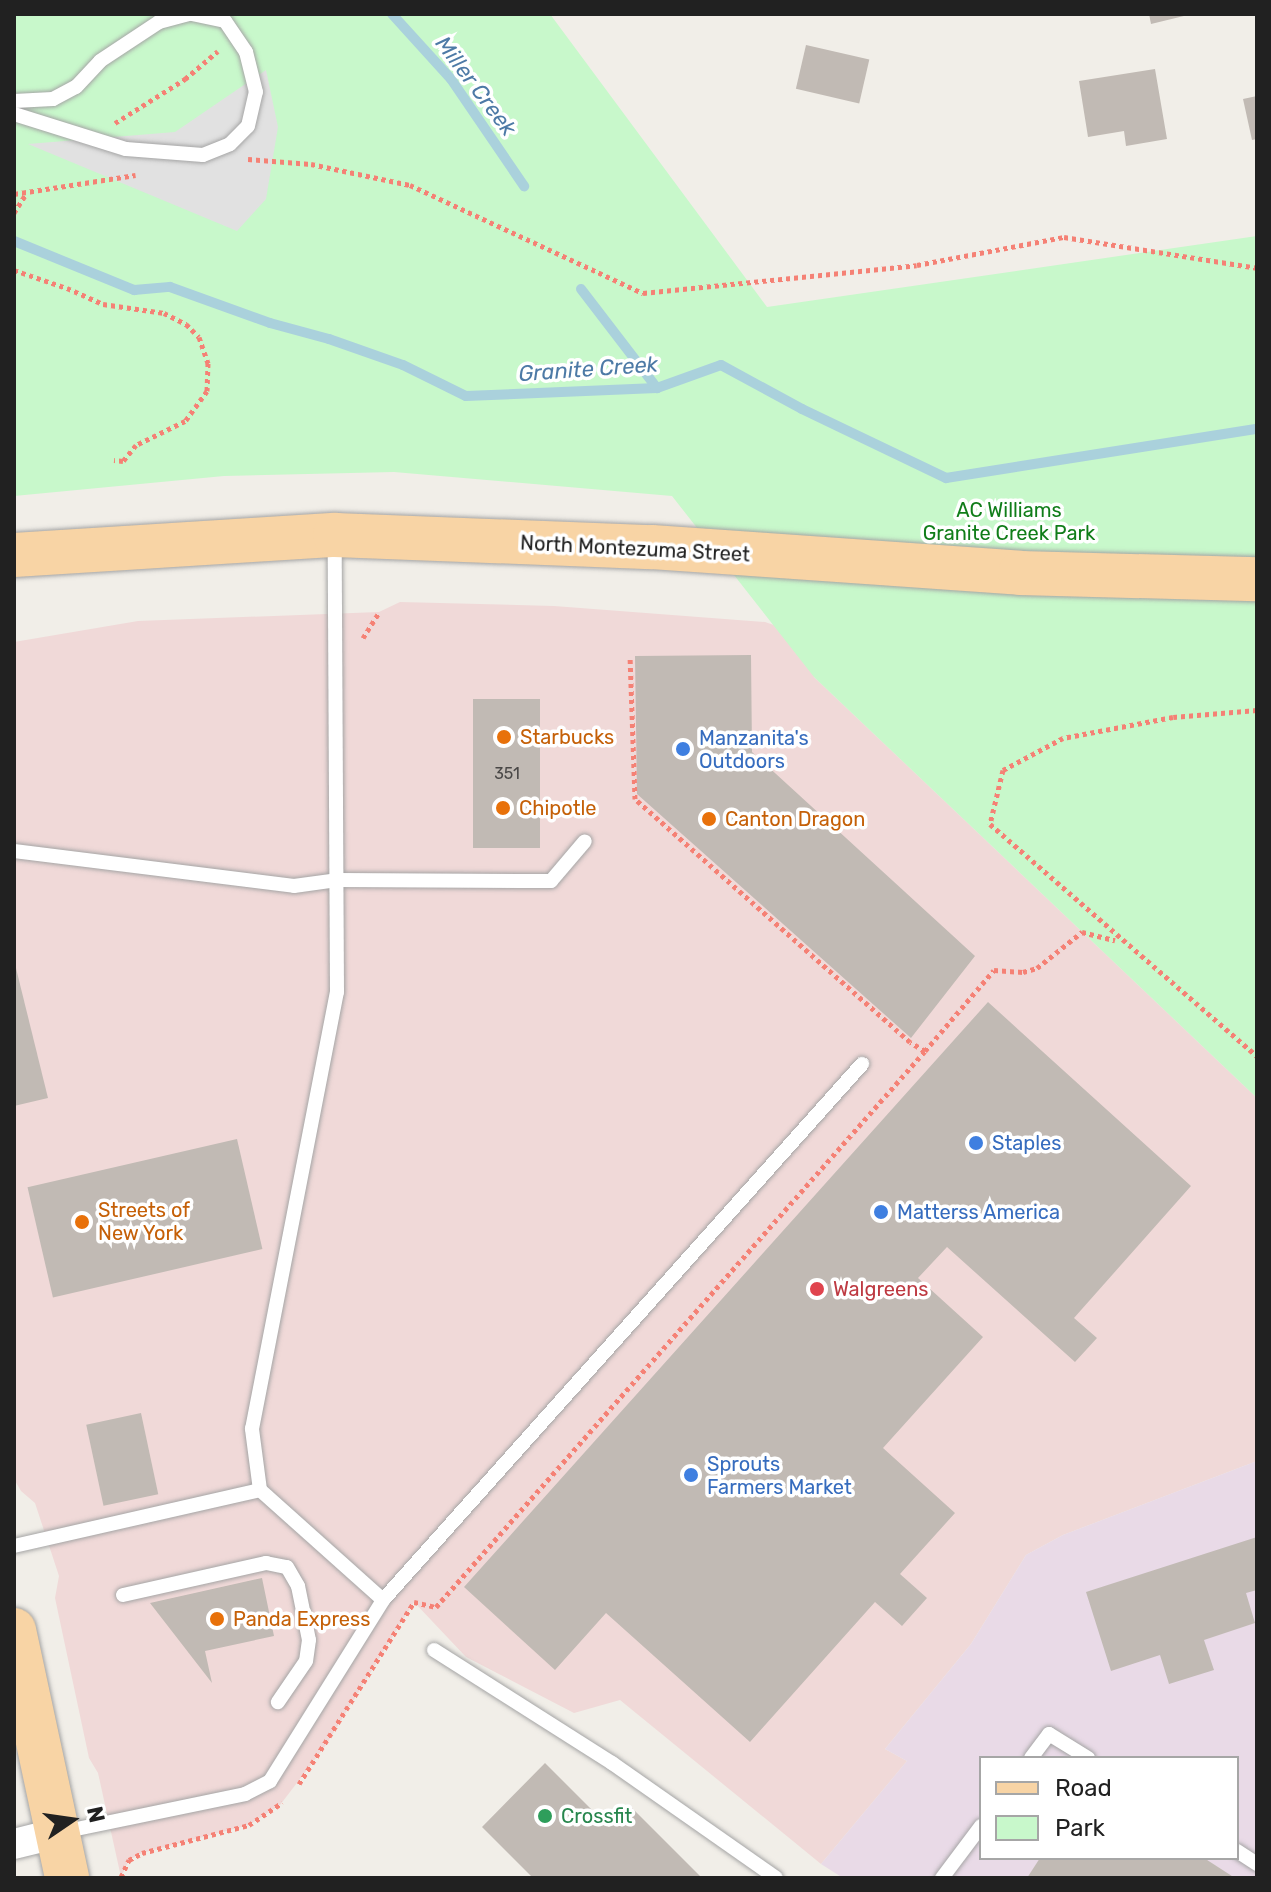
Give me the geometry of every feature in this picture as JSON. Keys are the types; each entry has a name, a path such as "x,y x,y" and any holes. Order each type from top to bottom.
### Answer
{"main road":[{"name":"North Montezuma Street","path":"14,555 335,535 652,547 1020,573 1257,579"},
{"path":"14,1630 67,1878"}],"street":[{"path":"14,1844 58,1833"}],"lane":[{"path":"14,101 53,99 76,87 100,61 159,22 190,14 225,21 246,52 256,92 248,126 230,144 203,155 126,149 14,114"},
{"path":"335,535 337,992 252,1429 260,1490 383,1600"},
{"path":"14,851 294,886 337,880 551,881 585,841"},
{"path":"58,1833 245,1794 270,1781 383,1600 862,1064"},
{"path":"14,1546 260,1490"},
{"path":"123,1595 266,1563 287,1567 298,1586 309,1640 306,1661 278,1702"},
{"path":"434,1650 612,1763 776,1878"},
{"path":"1032,1756 1049,1734 1085,1756"},
{"path":"942,1878 979,1829"},
{"path":"1239,1852 1257,1864"}],"path":[{"path":"93,139 185,79 235,36"},
{"path":"14,194 145,174 167,154"},
{"path":"203,155 311,164 410,185 643,293 917,265 1064,237 1257,268"},
{"path":"14,213 27,193"},
{"path":"14,270 103,304 164,313 186,324 199,337 208,363 207,391 185,421 136,445 123,461 114,460"},
{"path":"363,638 379,612"},
{"path":"630,656 635,799 910,1042 925,1051"},
{"path":"1257,710 1146,721 1063,738 1003,770 990,824 1257,1056"},
{"path":"297,1786 326,1745 414,1602 436,1607 994,970 1023,972 1037,968 1082,932 1115,940"},
{"path":"121,1877 129,1860 142,1853 249,1825 289,1795"}],"shaded area":[{"path":"266,70 278,127 266,199 237,231 28,144 175,132"},
{"path":"400,602 554,606 765,622 818,640 814,677 1257,1098 1257,1461 1063,1535 1026,1555 971,1644 885,1749 907,1761 821,1864 620,1700 574,1713 466,1657 414,1602 326,1745 280,1805 249,1825 142,1853 129,1860 121,1877 98,1773 89,1758 55,1598 59,1576 35,1503 21,1491 14,1479 14,642 138,621 379,612"},
{"path":"1257,1461 1257,1878 843,1878 821,1864 907,1761 885,1749 971,1644 1026,1555 1063,1535"}],"green space":[{"name":"AC Williams Granite Creek Park","path":"14,14 550,14 767,307 1257,236 1257,1098 814,677 672,496 394,472 224,476 14,496"}],"building":[{"path":"1149,14 1188,14 1188,15 1151,24"},
{"path":"806,45 869,60 859,103 796,89"},
{"path":"1155,69 1167,139 1126,146 1124,131 1088,137 1079,81"},
{"path":"1257,96 1257,139 1252,140 1243,99"},
{"path":"751,655 752,752 975,956 911,1038 637,794 635,656"},
{"path":"473,699 540,699 540,848 473,848"},
{"path":"14,960 48,1098 14,1106"},
{"path":"988,1002 1191,1186 1074,1318 1097,1338 1075,1362 947,1247 918,1278 983,1337 883,1448 955,1513 900,1574 927,1598 902,1626 875,1602 750,1742 606,1613 555,1670 464,1587"},
{"path":"237,1139 262,1249 53,1297 28,1187"},
{"path":"141,1413 158,1494 103,1506 86,1425"},
{"path":"1257,1537 1257,1590 1246,1593 1255,1623 1204,1640 1214,1670 1169,1684 1160,1655 1111,1671 1086,1592"},
{"name":"Panda Express","path":"262,1578 274,1636 205,1651 212,1683 150,1603"},
{"name":"Crossfit","path":"545,1763 609,1827 630,1806 702,1878 533,1878 482,1827"},
{"path":"1039,1860 1207,1860 1235,1878 1027,1878"}],"waterway":[{"name":"Miller Creek","path":"392,14 451,79 524,186"},
{"name":"Granite Creek","path":"14,241 134,290 170,287 270,323 329,339 403,365 466,396 657,388 721,365 802,409 946,478 1257,429"},
{"name":"Miller Creek","path":"581,289 657,388"}],"place":[{"name":"Starbucks","path":"504,737"},
{"name":"Manzanita's Outdoors","path":"683,749"},
{"name":"Chipotle","path":"503,808"},
{"name":"Canton Dragon","path":"709,819"},
{"name":"Staples","path":"976,1143"},
{"name":"Matterss America","path":"881,1212"},
{"name":"Streets of New York","path":"82,1222"},
{"name":"Walgreens","path":"817,1289"},
{"name":"Sprouts Farmers Market","path":"691,1475"},
{"name":"Panda Express","path":"217,1619"},
{"name":"Crossfit","path":"545,1816"}]}
